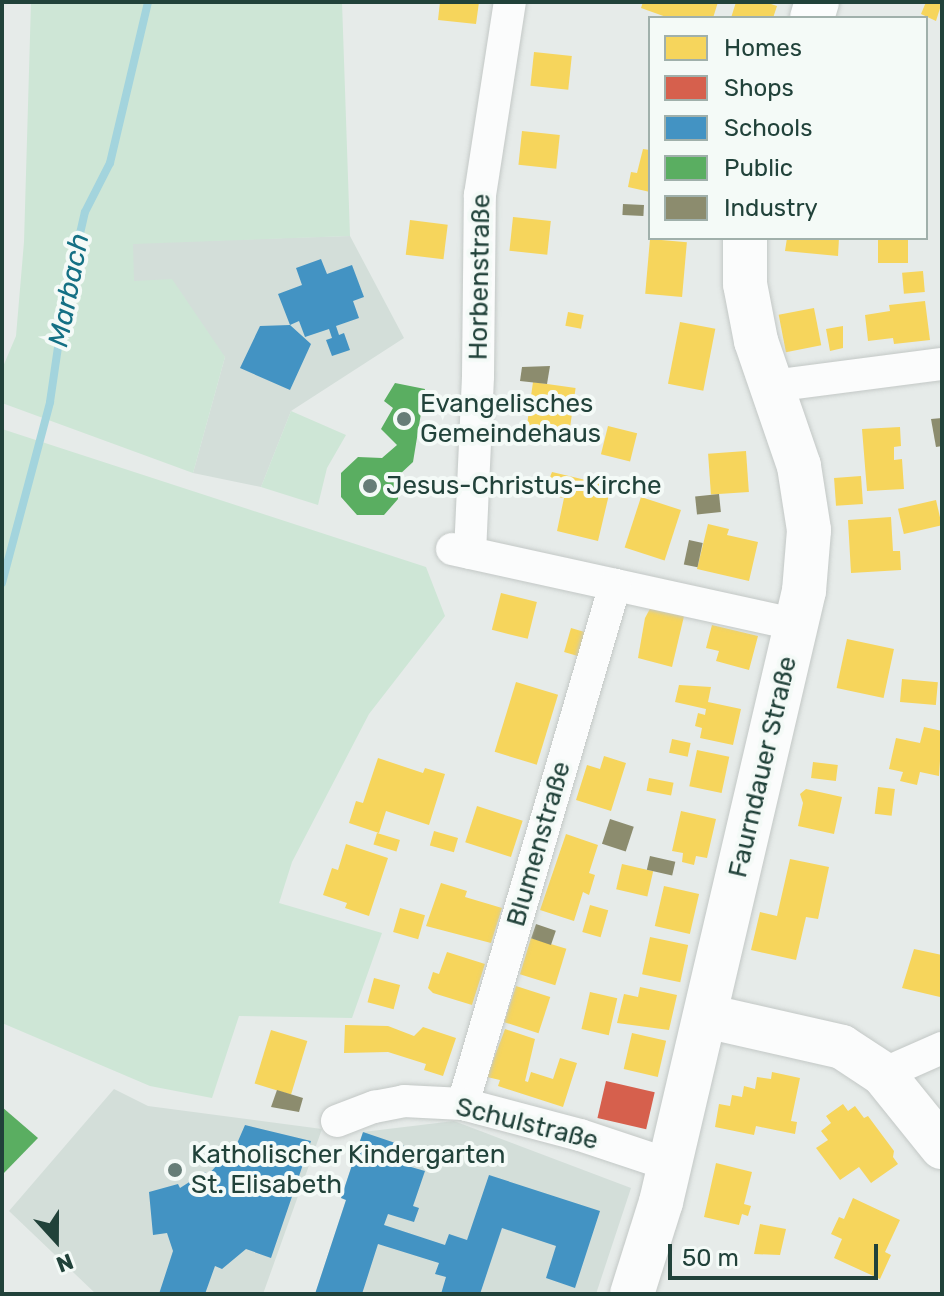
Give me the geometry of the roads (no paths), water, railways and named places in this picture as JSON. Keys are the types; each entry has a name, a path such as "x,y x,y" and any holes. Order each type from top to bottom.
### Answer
{"street":[{"name":"Horbenstraße","path":"510,2 480,195 478,376 459,551 797,625"},
{"name":"Faurndauer Straße","path":"632,1294 653,1233 670,1165 797,625 809,530 799,466 756,341 745,284 745,240"},
{"path":"772,386 942,364"},
{"name":"Blumenstraße","path":"463,1104 615,585"},
{"path":"706,1016 842,1047 883,1074 942,1147"},
{"path":"883,1074 942,1048"},
{"name":"Schulstraße","path":"337,1121 374,1107 404,1101 463,1104 580,1135 670,1165"}],"waterway":[{"name":"Marbach","path":"2,583 50,402 65,299 85,212 110,163 148,2"}],"place":[{"name":"Evangelisches Gemeindehaus","path":"404,419"},
{"name":"Jesus-Christus-Kirche","path":"370,486"},
{"name":"Katholischer Kindergarten St. Elisabeth","path":"175,1170"}]}
